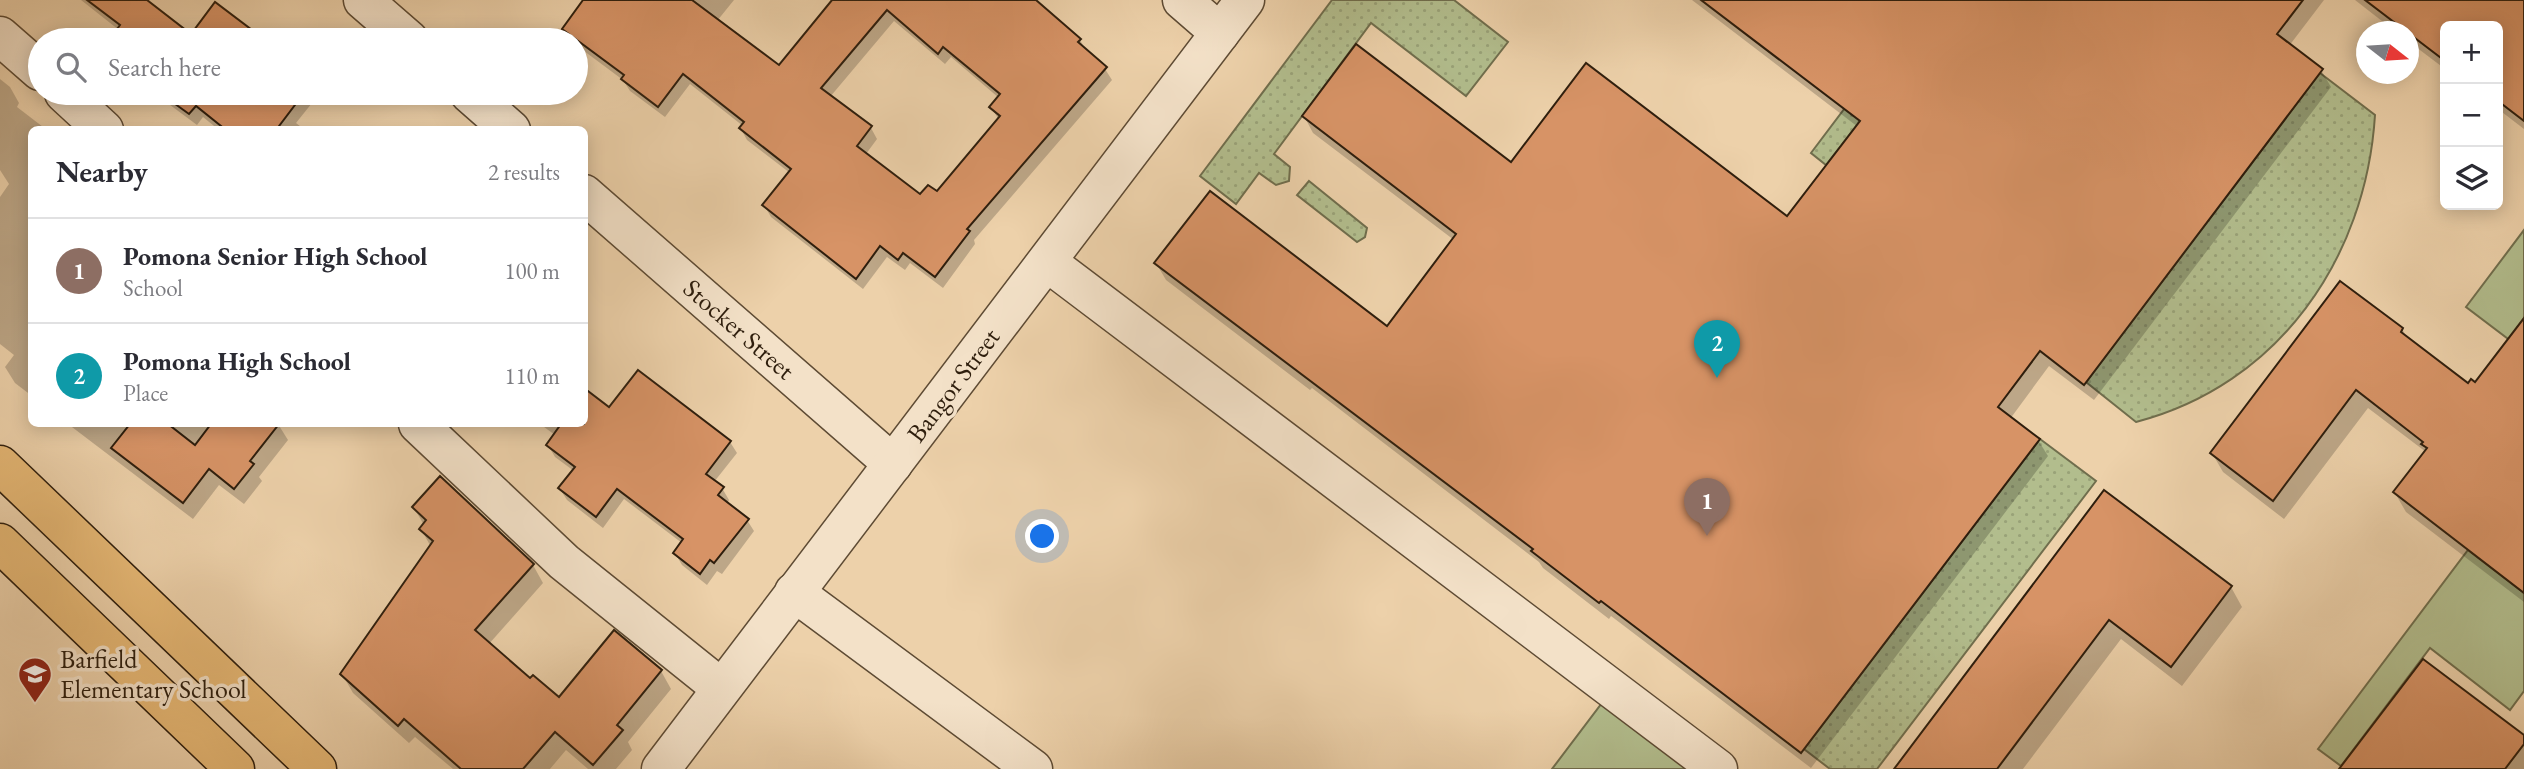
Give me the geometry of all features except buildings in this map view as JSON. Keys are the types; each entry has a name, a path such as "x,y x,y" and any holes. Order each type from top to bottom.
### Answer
{"main road":[{"path":"0,465 317,769"},
{"path":"0,543 235,769"}],"street":[{"path":"363,0 395,28"},
{"path":"1182,0 1220,33"},
{"name":"Bangor Street","path":"661,769 1245,0"},
{"path":"0,36 28,60"},
{"path":"77,105 100,126"},
{"path":"483,105 506,126"},
{"name":"Stocker Street","path":"588,197 893,464"},
{"path":"1046,262 1718,769"},
{"path":"421,427 564,562 721,688"},
{"path":"794,592 1033,769"}],"green space":[{"path":"1332,0 1454,0 1508,42 1466,96 1371,23 1274,154 1290,167 1289,181 1276,185 1259,173 1236,204 1200,176"},
{"path":"1953,0 1826,165 1811,153 1848,104"},
{"path":"2320,73 2375,115 2368,168 2354,219 2333,266 2305,309 2272,347 2232,379 2187,404 2136,422 2086,382"},
{"path":"1309,181 1367,228 1365,237 1357,242 1297,195"},
{"path":"2524,230 2524,351 2466,307"},
{"path":"2040,439 2096,481 1877,769 1830,769 1804,749"},
{"path":"2468,550 2524,593 2524,691 2510,710 2430,648 2341,766 2318,749"},
{"path":"1605,699 1697,769 1552,769"}],"place":[{"name":"Pomona High School","path":"1717,378"},
{"name":"Pomona Senior High School","path":"1707,536"},
{"name":"Barfield Elementary School","path":"35,704"}]}
